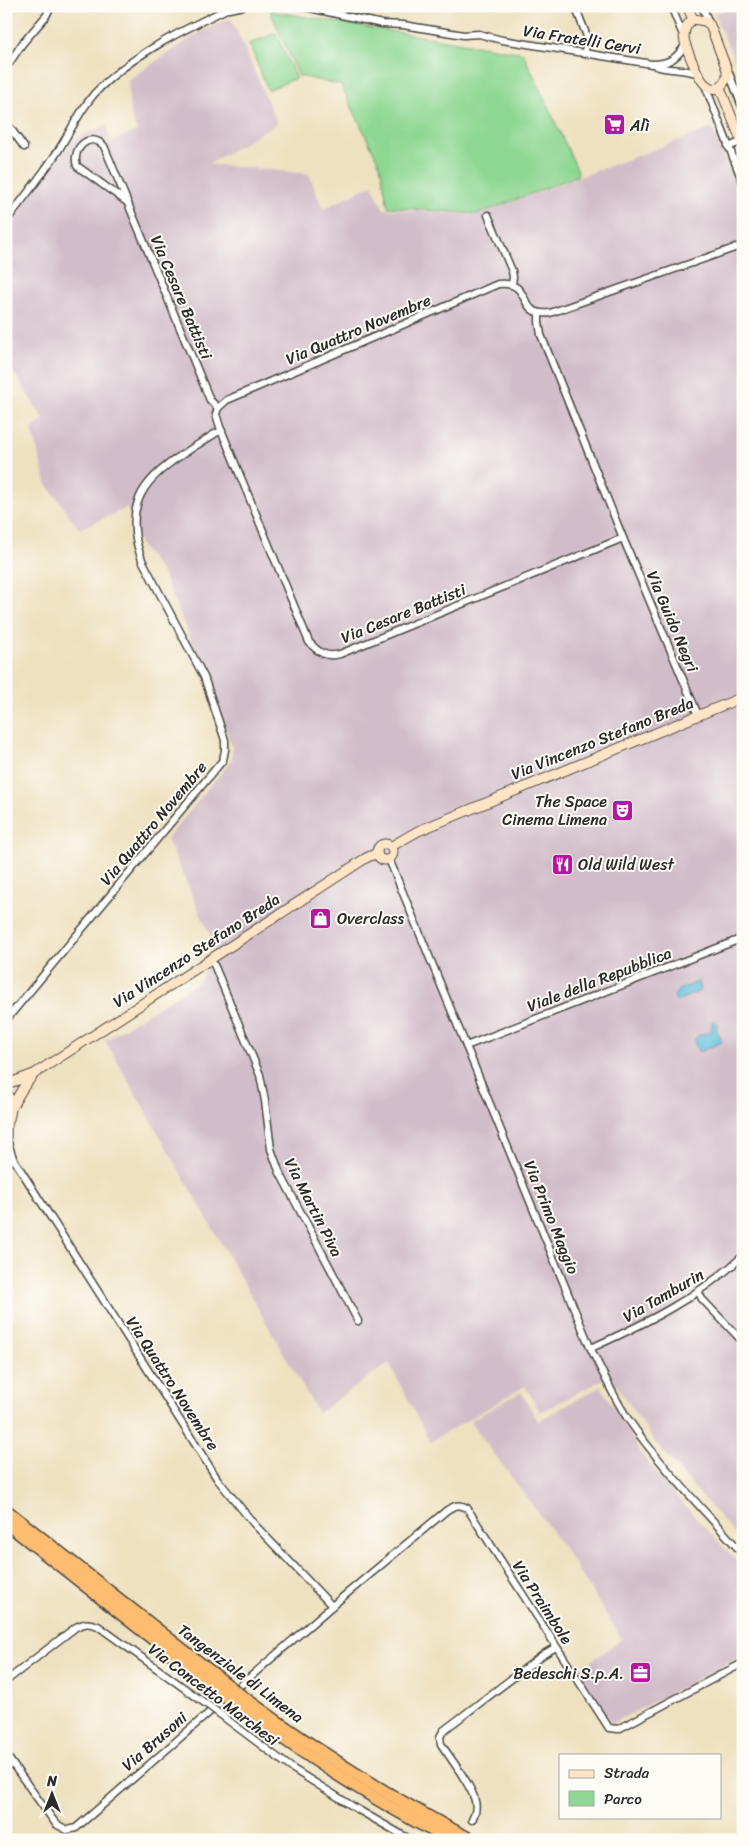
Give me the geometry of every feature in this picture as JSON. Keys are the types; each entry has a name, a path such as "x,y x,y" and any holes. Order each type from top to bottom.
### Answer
{"highway":[{"name":"Tangenziale di Limena","path":"6,1510 225,1690"},
{"name":"Tangenziale di Limena","path":"6,1523 242,1703 277,1735 330,1770 450,1840"},
{"name":"Tangenziale di Limena","path":"242,1703 409,1806 472,1840"}],"street":[{"path":"6,68 22,44 46,16 51,6"},
{"path":"6,221 44,172 87,103 96,92 143,55 191,26 230,8 243,6"},
{"path":"273,6 283,6"},
{"name":"Via Fratelli Cervi","path":"301,6 382,24 403,25 464,35 479,34 502,40 652,64 664,68 692,71 698,74"},
{"path":"575,6 588,39 584,54"},
{"path":"671,6 698,74 705,85 743,183"},
{"path":"687,6 693,19"},
{"path":"702,6 743,109"},
{"path":"685,40 688,22 693,19 705,21 710,25"},
{"name":"Via Fratelli Cervi","path":"652,64 667,63 676,58 685,40"},
{"path":"705,85 714,89 720,88 727,78 727,70"},
{"path":"720,88 742,143 728,147"},
{"path":"6,122 24,147"},
{"name":"Via Cesare Battisti","path":"127,202 77,166 75,156 77,150 83,144 95,141 100,142 104,146 210,400 218,408 216,414 222,431 309,642 316,651 325,655 340,654 623,538"},
{"path":"488,215 512,271 514,277 512,284 520,292 531,310 539,314 550,313 743,245"},
{"name":"Via Quattro Novembre","path":"218,408 227,400 498,284 512,284"},
{"path":"539,314 538,322 541,335 623,538"},
{"name":"Via Quattro Novembre","path":"6,1020 223,760 225,740 204,677 142,560 138,549 135,517 137,502 143,488 155,475 216,433 222,431"},
{"name":"Via Guido Negri","path":"623,538 698,715"},
{"name":"Via Vincenzo Stefano Breda","path":"6,1082 10,1083 34,1074 366,858 377,854 377,849 380,845 388,844 392,846 418,830 743,697"},
{"path":"377,854 381,859 389,859 393,854 392,846"},
{"name":"Via Primo Maggio","path":"389,859 591,1348 610,1386 637,1431 743,1554"},
{"name":"Viale della Repubblica","path":"466,1046 743,938"},
{"name":"Via Martin Piva","path":"211,959 260,1076 271,1149 279,1171 358,1321"},
{"name":"Via Vincenzo Stefano Breda","path":"6,1127 11,1108 22,1088 34,1074"},
{"path":"6,1093 10,1098 11,1108"},
{"name":"Via Quattro Novembre","path":"6,1127 9,1149 13,1158 218,1480 254,1524 332,1606"},
{"name":"Via Quattro Novembre","path":"6,1151 13,1158"},
{"name":"Via Tamburin","path":"591,1348 624,1334 698,1291 716,1279 743,1256"},
{"path":"698,1291 702,1299 743,1342"},
{"name":"Via Praimbole","path":"332,1606 447,1510 457,1505 467,1508 609,1728 622,1727 743,1663"},
{"name":"Via Brusoni","path":"6,1755 56,1824 66,1830 76,1828 332,1606"},
{"name":"Via Concetto Marchesi","path":"6,1681 76,1627 84,1623 91,1623 98,1626 209,1706 293,1769 410,1840"},
{"path":"472,1820 476,1804 473,1794 441,1744 440,1737 442,1731 544,1654 556,1648"}],"shaded area":[{"path":"730,6 743,6 743,79 714,14"},
{"path":"229,19 232,20 277,123 209,164 309,174 323,209 372,185 384,209 477,215 712,128 743,204 743,1544 654,1441 610,1376 540,1412 525,1386 430,1442 389,1363 318,1413 105,1040 200,981 215,946 167,839 232,759 232,747 213,692 163,574 140,545 127,508 79,529 46,483 32,429 44,420 6,360 6,227 63,151 79,136 106,126 111,142 137,131 130,114 128,80 198,33"},
{"path":"601,1386 643,1456 671,1491 743,1568 743,1656 613,1723 607,1719 578,1671 622,1639 564,1548 470,1421 521,1392 538,1421"}],"green space":[{"path":"270,11 523,53 578,171 577,176 478,214 388,207 380,165 341,85 299,76"},
{"path":"276,33 296,78 268,90 249,44"}],"water":[{"path":"698,982 700,991 677,1001 674,997 678,990"},
{"path":"713,1021 718,1024 716,1028 722,1042 699,1052 695,1039 711,1031"}],"place":[{"name":"Alì","path":"614,125"},
{"name":"The Space Cinema Limena","path":"623,810"},
{"name":"Old Wild West","path":"562,864"},
{"name":"Overclass","path":"321,918"},
{"name":"Bedeschi S.p.A.","path":"640,1673"}]}
